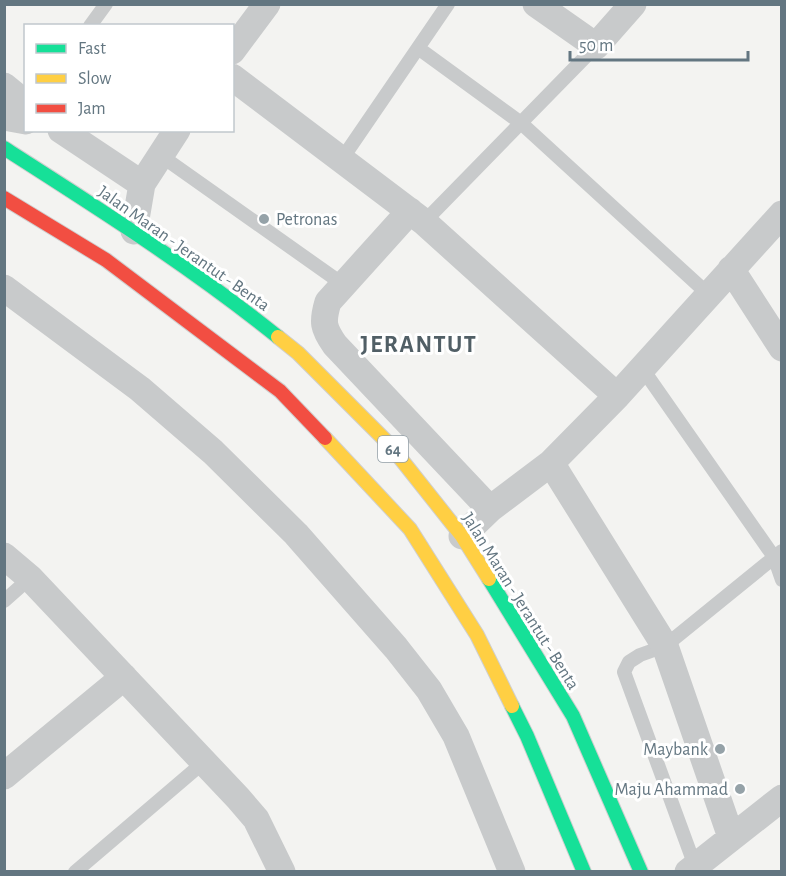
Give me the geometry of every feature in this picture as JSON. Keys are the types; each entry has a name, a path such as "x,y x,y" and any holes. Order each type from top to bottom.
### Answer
{"main road":[{"name":"Jalan Maran - Jerantut - Benta","path":"4,148 134,231 233,301 298,353 389,444 462,536 573,716 641,872"},
{"name":"64","path":"4,198 106,260 280,391 372,486 410,529 477,635 527,736 584,872"}],"street":[{"path":"234,48 267,4"},
{"path":"536,4 596,46 633,4"},
{"path":"234,78 417,216 617,396"},
{"path":"4,86 24,102"},
{"path":"4,117 24,121"},
{"path":"64,132 142,184"},
{"path":"134,231 142,184 176,132"},
{"path":"462,536 490,509 551,463 617,396 782,214"},
{"path":"417,216 328,302 323,319 326,332 335,345 490,509"},
{"path":"731,269 782,348"},
{"path":"4,288 140,389 213,452 296,534 396,648 429,690 456,736 512,872"},
{"path":"551,463 664,646 731,837"},
{"path":"4,556 30,578 256,819 276,869"},
{"path":"4,776 124,677"},
{"path":"692,869 782,798"}],"lane":[{"path":"91,24 106,4"},
{"path":"342,159 448,4"},
{"path":"417,216 521,123 596,46"},
{"path":"418,48 521,123 708,294"},
{"path":"160,155 344,285"},
{"path":"642,368 778,554 782,580"},
{"path":"692,869 624,672 629,662 664,646 778,554"},
{"path":"4,601 30,578"},
{"path":"75,872 204,762"}],"traffic: fast":[{"path":"4,148 178,262 278,337"},
{"path":"489,579 573,716 641,872"},
{"path":"512,706 527,736 584,872"}],"traffic: slow":[{"path":"278,337 298,353 389,444 462,536 489,579"},
{"path":"325,438 410,529 477,635 512,706"}],"traffic: jam":[{"path":"4,198 106,260 280,391 325,438"}],"place":[{"name":"Petronas","path":"264,219"},
{"name":"Maybank","path":"720,749"},
{"name":"Maju Ahammad","path":"740,789"}],"district":[{"name":"JERANTUT","path":"419,344"}]}
